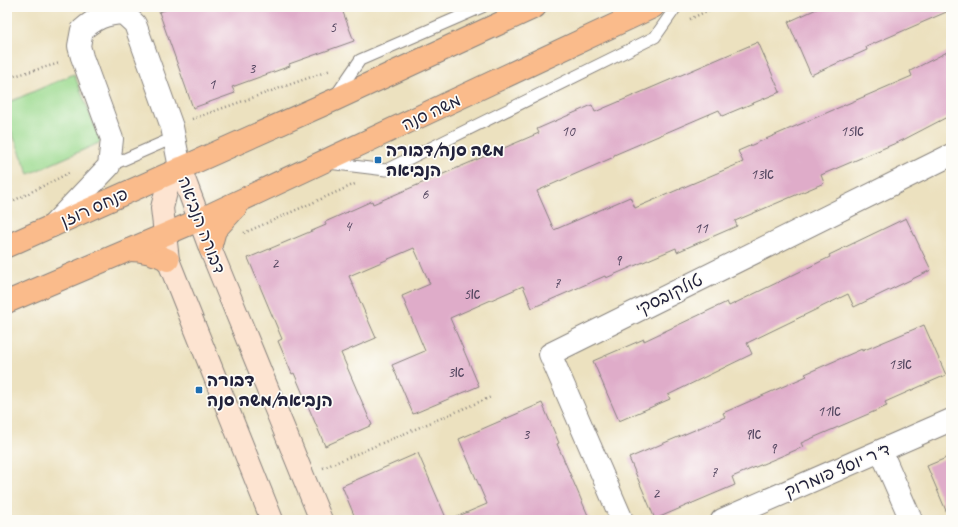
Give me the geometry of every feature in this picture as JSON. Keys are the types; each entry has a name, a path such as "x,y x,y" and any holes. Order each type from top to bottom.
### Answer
{"main road":[{"name":"משה סנה","path":"164,235 323,163 652,7"},
{"path":"180,168 334,100 524,10"},
{"name":"פנחס רוזן","path":"7,246 180,168"},
{"path":"210,248 215,230 244,198"},
{"path":"7,302 164,235"},
{"path":"129,250 142,250 168,260"}],"street":[{"path":"52,226 109,166 112,139 79,46 82,30 91,22 109,14 123,13 135,24 172,126 180,168"},
{"name":"טולקובסקי","path":"622,520 550,354 951,155"},
{"name":"דבורה הנביאה","path":"180,168 210,248 321,520"},
{"name":"דבורה הנביאה","path":"180,168 168,184 162,208 168,260 272,520"},
{"name":"ד\"ר יוסף פומרוק","path":"722,520 951,420"},
{"path":"881,451 911,520"}],"lane":[{"path":"334,100 360,60 482,7"},
{"path":"323,163 386,170 655,36 676,7"},
{"path":"109,166 164,142 176,144"}],"path":[{"path":"7,78 82,57"},
{"path":"239,236 386,170"},
{"path":"304,479 322,468 491,397"}],"green space":[{"path":"74,74 101,142 29,174 7,121 7,103"}],"building":[{"path":"174,7 341,7 354,41 289,64 290,66 232,87 235,93 193,108 159,12"},
{"path":"821,7 951,7 951,10 866,47 867,50 811,75 788,22"},
{"path":"758,42 780,92 722,116 719,110 614,155 614,157 537,191 554,230 630,197 635,208 743,162 738,151 912,76 910,71 951,50 951,115 903,140 821,175 824,183 735,221 737,226 677,252 676,248 606,278 605,276 532,308 523,286 450,318 479,386 413,414 392,365 425,351 402,296 430,284 414,248 349,276 376,338 341,353 372,425 325,446 294,373 292,374 278,341 282,339 248,258 326,225 325,222 372,201 373,204 539,133 537,129 592,105 595,112"},
{"path":"906,218 931,270 854,307 848,294 747,343 752,354 668,395 670,399 619,421 593,361 644,339 644,341 727,302 729,306"},
{"path":"924,325 946,375 885,402 887,406 801,443 803,447 732,477 735,485 655,519 629,458 725,417 723,413 807,376 805,374 862,349 862,351"},
{"path":"542,403 559,443 557,444 590,520 449,520 487,504 459,439"},
{"path":"418,453 447,520 356,520 342,486"},
{"path":"951,456 951,520 950,520 927,466"}],"place":[{"name":"משה סנה/דבורה הנביאה","path":"378,160"},
{"name":"דבורה הנביאה/משה סנה","path":"199,390"}]}
